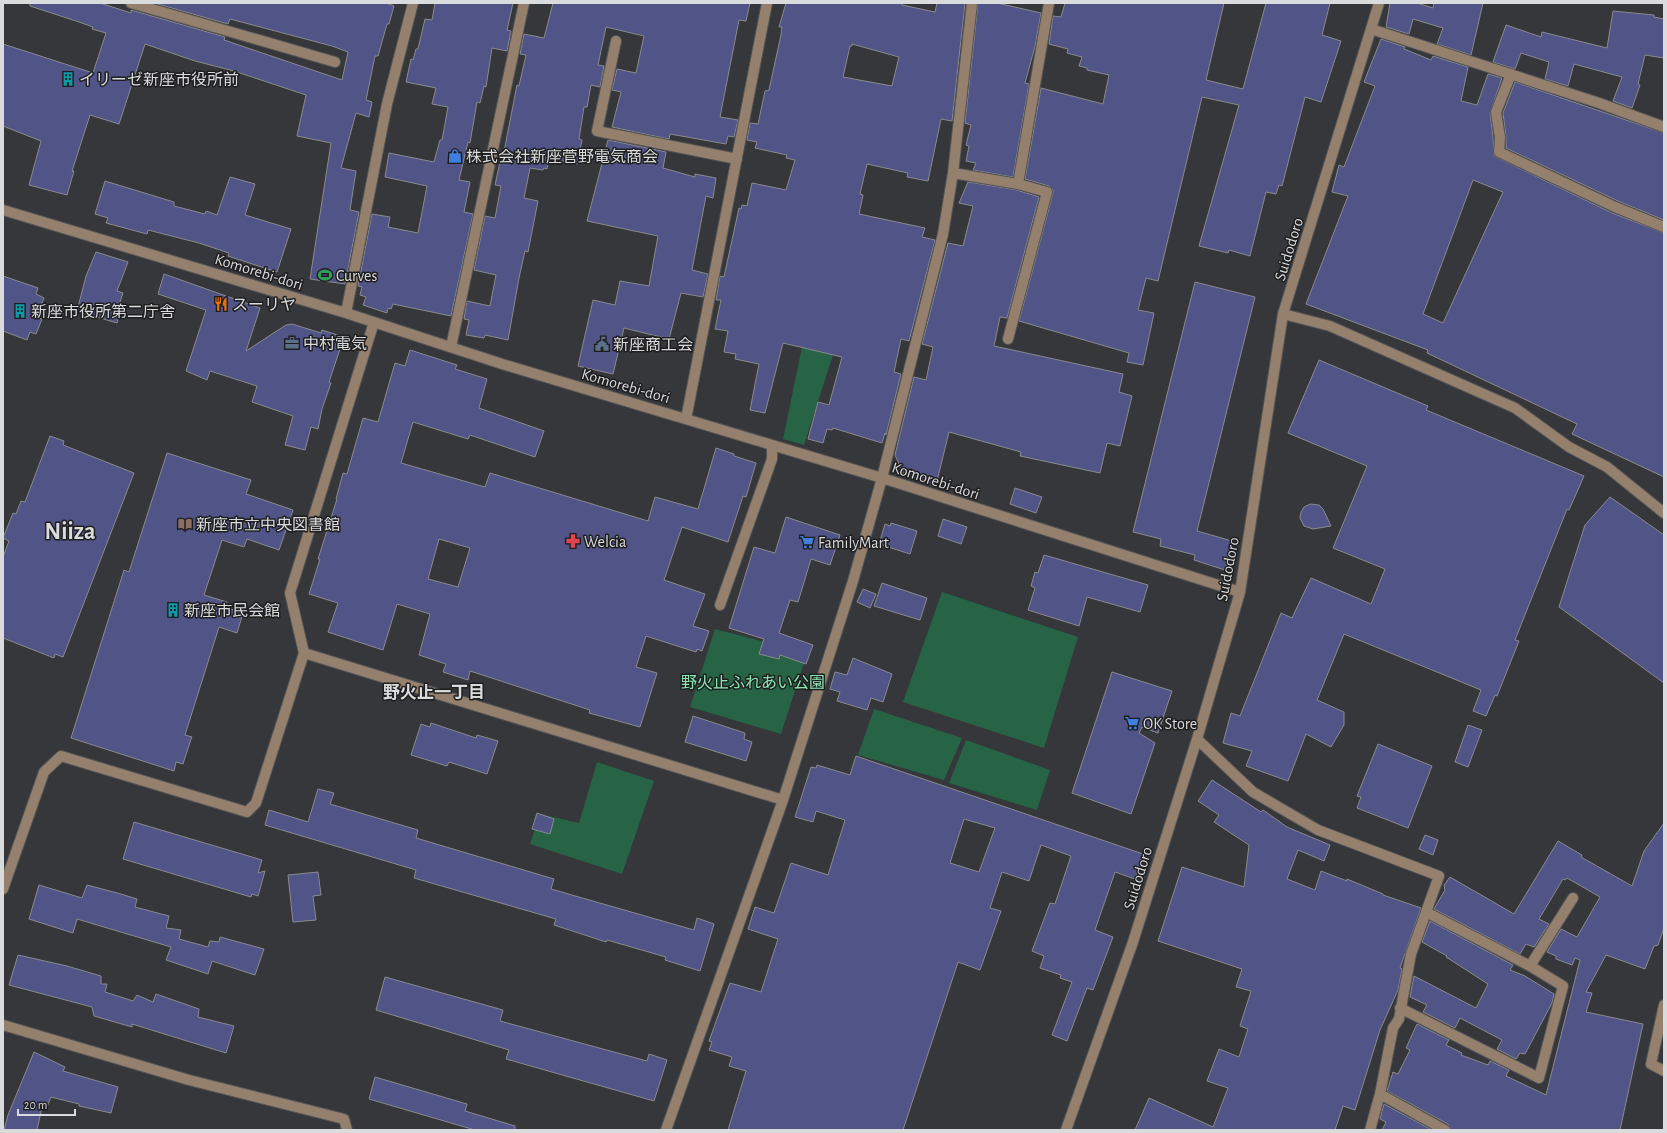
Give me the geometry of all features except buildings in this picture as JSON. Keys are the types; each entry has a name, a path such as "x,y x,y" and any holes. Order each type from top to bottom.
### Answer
{"street":[{"path":"131,3 335,62"},
{"path":"346,313 387,104 413,3"},
{"path":"450,347 524,3"},
{"path":"686,419 767,3"},
{"path":"666,1130 783,800 853,581 882,478 943,234 953,173 972,3"},
{"path":"1018,184 1049,3"},
{"name":"Suidodoro","path":"1066,1130 1133,942 1197,739 1240,592 1283,314 1378,3"},
{"path":"1371,29 1600,103 1664,127"},
{"path":"616,42 597,131 737,159"},
{"path":"1511,74 1496,112 1500,138 1499,152 1615,207 1664,227"},
{"path":"953,173 1018,184 1047,192 1008,338"},
{"name":"Komorebi-dori","path":"3,210 346,313 502,364 882,478 1240,592"},
{"path":"1283,314 1330,326 1514,408 1569,447 1607,467 1664,513"},
{"path":"3,889 44,772 61,756 247,812 256,803 304,653 290,593 374,322"},
{"path":"720,605 772,459 772,446"},
{"path":"304,653 783,800"},
{"path":"1197,739 1253,792 1318,830 1439,876 1411,954 1399,1019 1393,1028 1380,1094 1370,1130"},
{"path":"1530,966 1572,898"},
{"path":"1400,1008 1540,1078 1563,986 1530,966 1426,912"},
{"path":"1664,1004 1651,1064 1664,1071"},
{"path":"3,1025 189,1080 344,1119 347,1130"},
{"path":"1380,1094 1445,1130"}],"green space":[{"path":"802,347 833,355 804,445 783,439"},
{"path":"942,592 1078,637 1044,748 903,702"},
{"name":"野火止ふれあい公園","path":"715,629 807,653 781,734 690,707"},
{"path":"874,709 962,738 944,780 858,755"},
{"path":"966,740 1050,770 1037,810 949,783"},
{"path":"597,762 654,781 622,874 530,844 540,814 579,823"}],"place":[{"name":"イリーゼ新座市役所前","path":"68,79"},
{"name":"株式会社新座菅野電気商会","path":"455,156"},
{"name":"Curves","path":"325,275"},
{"name":"スーリヤ","path":"221,304"},
{"name":"新座市役所第二庁舎","path":"20,311"},
{"name":"中村電気","path":"292,343"},
{"name":"新座商工会","path":"602,344"},
{"name":"新座市立中央図書館","path":"185,524"},
{"name":"Welcia","path":"573,541"},
{"name":"FamilyMart","path":"807,542"},
{"name":"新座市民会館","path":"173,610"},
{"name":"OK Store","path":"1132,723"}],"district":[{"name":"Niiza","path":"70,531"},
{"name":"野火止一丁目","path":"434,692"}]}
